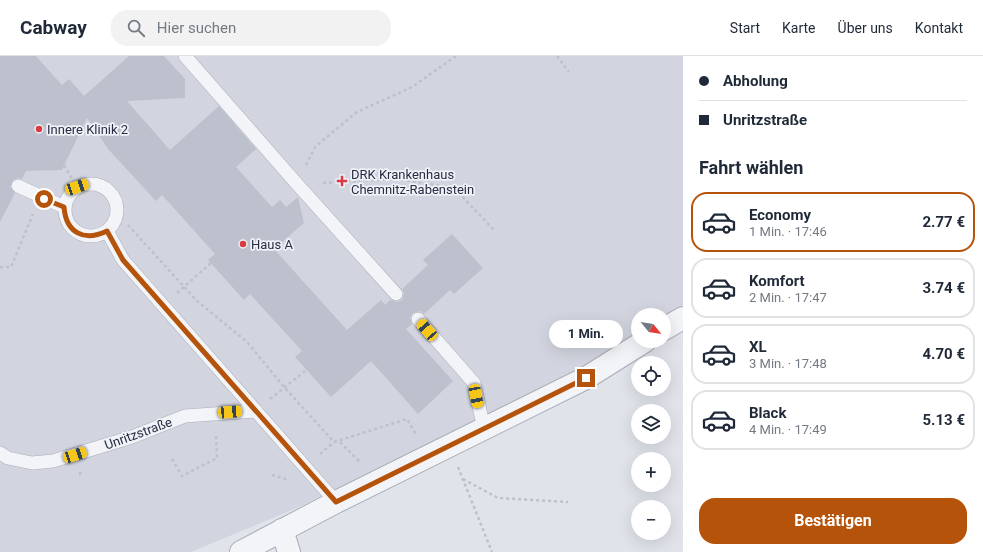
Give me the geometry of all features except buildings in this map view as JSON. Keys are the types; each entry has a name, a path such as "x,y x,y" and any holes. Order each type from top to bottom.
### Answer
{"street":[{"path":"671,325 683,318"},
{"path":"241,552 437,451 586,378 634,348"},
{"path":"282,530 289,552"}],"lane":[{"path":"185,56 396,294"},
{"path":"86,184 96,184 106,188 112,194 117,204 117,213 113,224 107,231 96,236 87,236 76,232 69,226 65,216 64,207 68,195 77,187 86,184"},
{"path":"18,186 64,207"},
{"path":"107,231 123,260 336,502"},
{"path":"418,319 474,383 484,429"},
{"name":"Unritzstraße","path":"0,453 8,458 32,463 53,461 132,437 185,416 256,411"}],"path":[{"path":"456,56 412,87 357,112 315,147 297,184 398,179 454,188 494,230"},
{"path":"557,56 569,72"},
{"path":"61,160 77,187"},
{"path":"0,267 10,267 40,197"},
{"path":"117,213 197,301 247,342 285,388 334,442 407,419 462,478 498,498 568,502"},
{"path":"163,305 211,263"},
{"path":"256,411 305,371"},
{"path":"172,459 182,476 217,458 216,435"},
{"path":"462,478 492,552"}],"shaded area":[{"name":"DRK Krankenhaus Chemnitz-Rabenstein","path":"0,56 683,56 683,305 671,313 671,308 631,308 631,337 593,361 299,507 191,552 0,552"}],"place":[{"name":"Innere Klinik 2","path":"39,129"},
{"name":"DRK Krankenhaus Chemnitz-Rabenstein","path":"342,181"},
{"name":"Haus A","path":"243,244"}],"route":[{"path":"44,199 64,207 65,216 69,226 76,232 87,236 96,236 107,231 123,260 336,502 586,378"}]}
